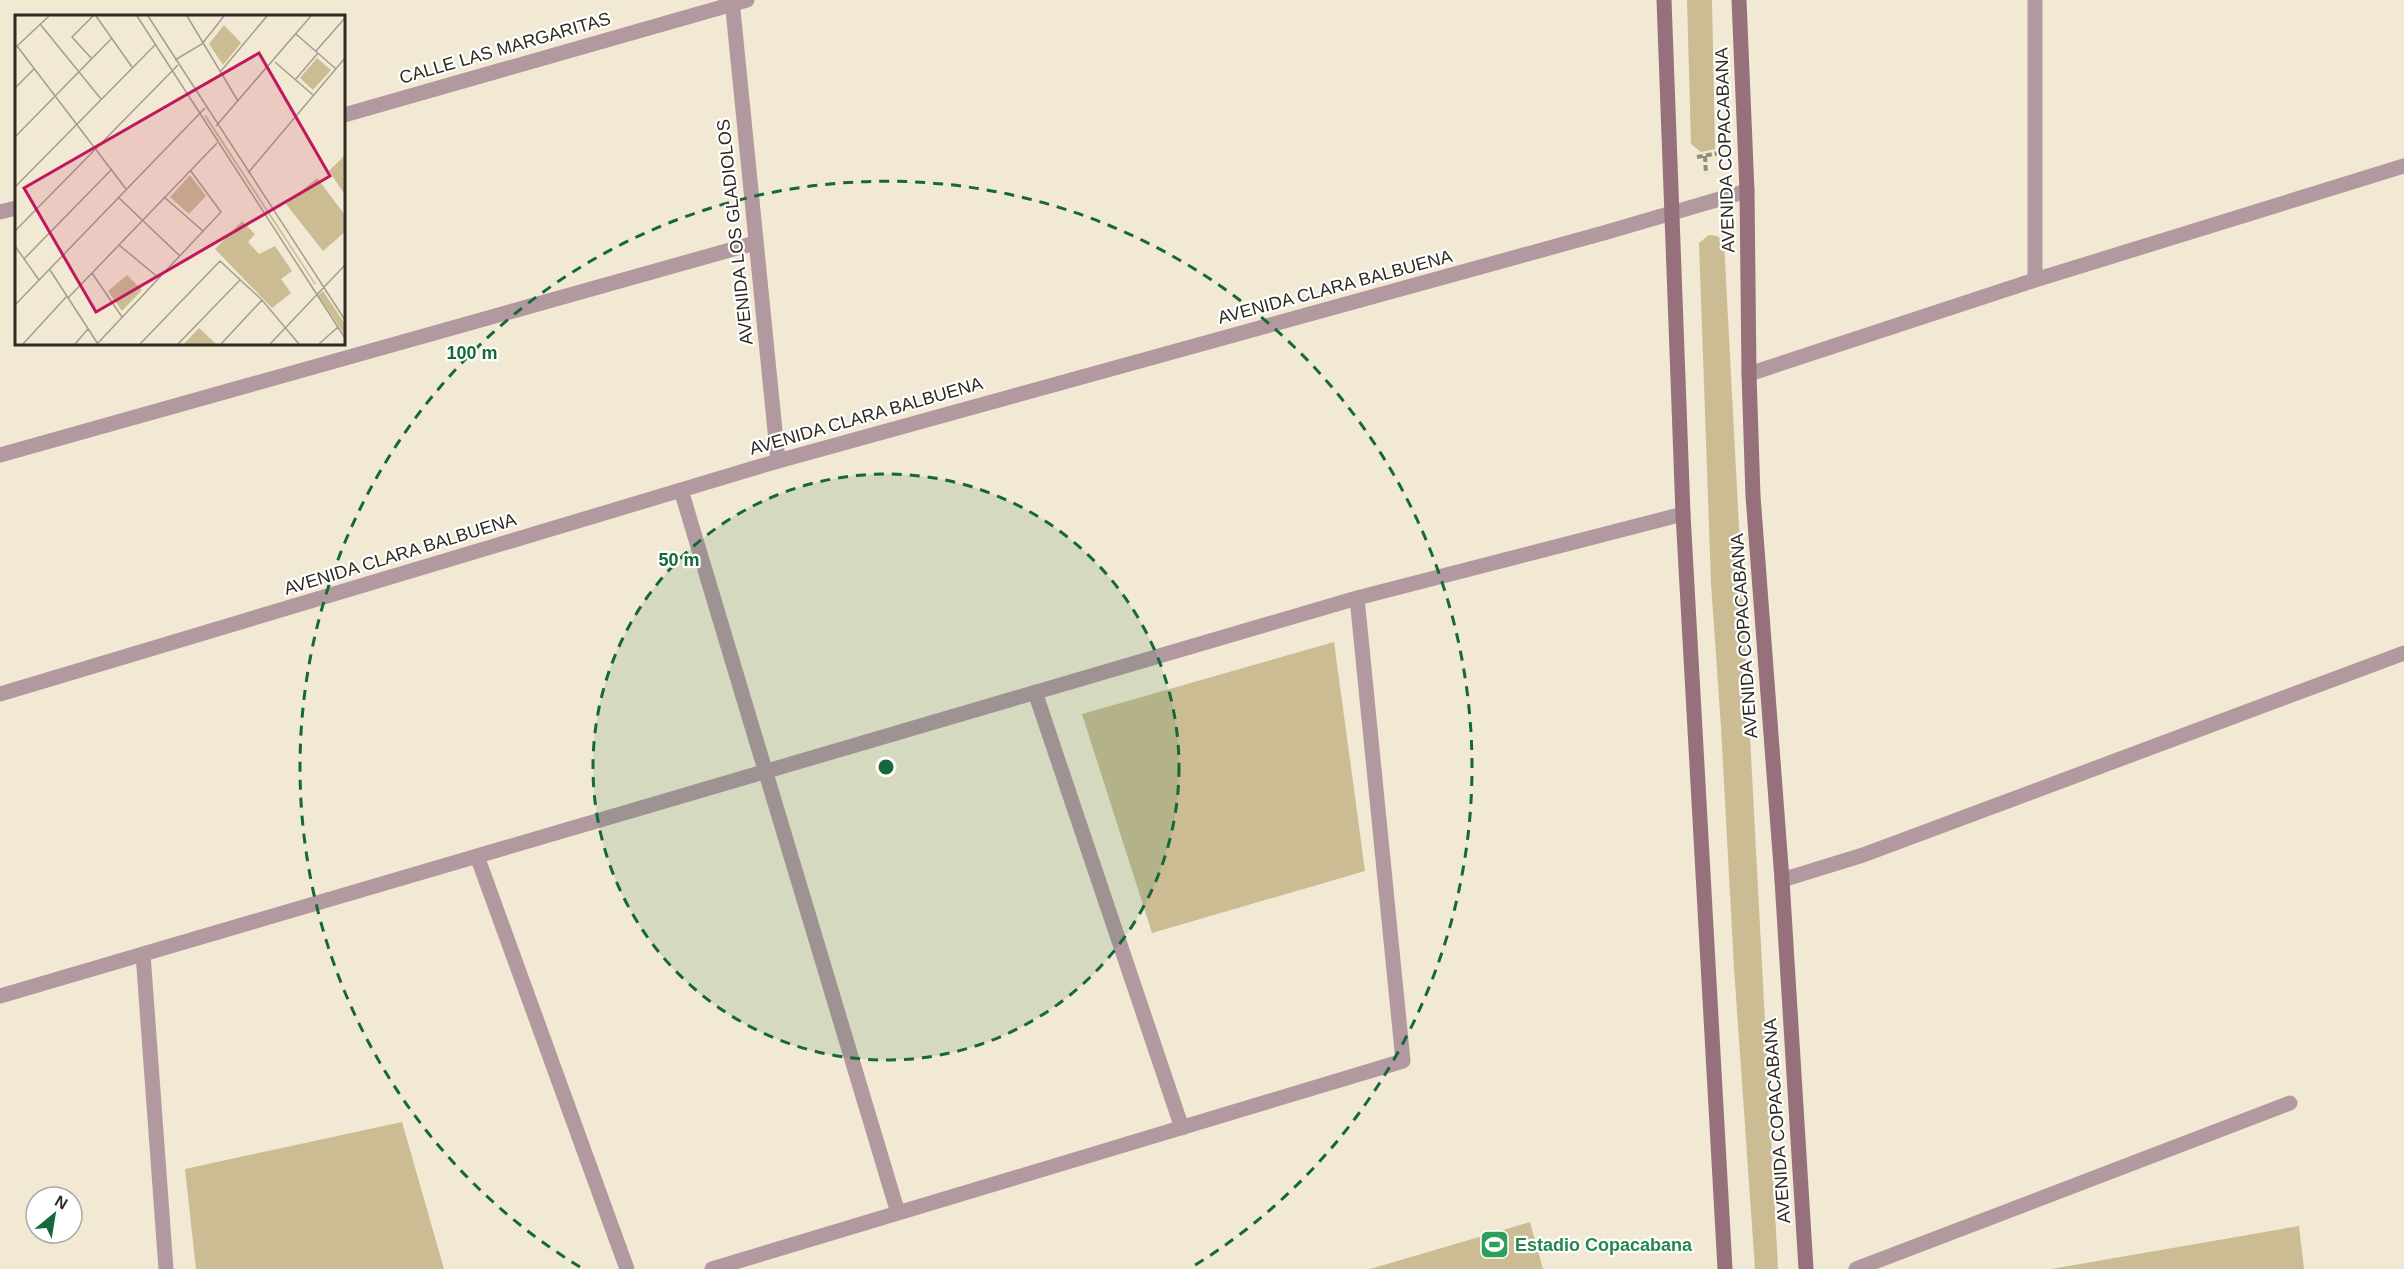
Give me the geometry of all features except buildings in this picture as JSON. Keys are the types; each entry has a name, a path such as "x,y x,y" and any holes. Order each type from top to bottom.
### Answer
{"main road":[{"path":"1664,0 1683,514 1725,1269"},
{"name":"AVENIDA COPACABANA","path":"1739,0 1747,191 1753,496 1782,880 1806,1269"}],"street":[{"path":"2035,0 2035,280"},
{"name":"CALLE LAS MARGARITAS","path":"345,115 737,1"},
{"name":"AVENIDA LOS GLADIOLOS","path":"737,1 754,243 778,461"},
{"path":"1749,374 2035,280 2404,166"},
{"name":"AVENIDA CLARA BALBUENA","path":"0,694 778,461 1747,191"},
{"path":"0,212 15,208"},
{"path":"0,455 754,243"},
{"path":"681,490 898,1213"},
{"path":"0,996 1358,598 1683,514"},
{"path":"712,1269 1403,1061 1358,598"},
{"path":"1782,880 1863,855 2404,653"},
{"path":"1035,692 1182,1128"},
{"path":"477,856 627,1269"},
{"path":"143,954 166,1269"},
{"path":"1856,1269 2290,1103"}],"shaded area":[{"path":"1687,0 1712,0 1715,149 1701,152 1691,144"},
{"path":"1709,235 1717,236 1724,242 1778,1269 1755,1269 1734,968 1711,583 1699,243"},
{"path":"1334,642 1365,871 1152,933 1082,714"},
{"path":"402,1122 444,1269 196,1269 185,1169"},
{"name":"Estadio Copacabana","path":"1530,1222 1543,1269 1370,1269"},
{"path":"2299,1226 2304,1269 2051,1269"}],"place":[{"name":"Estadio Copacabana","path":"1494,1245"}]}
